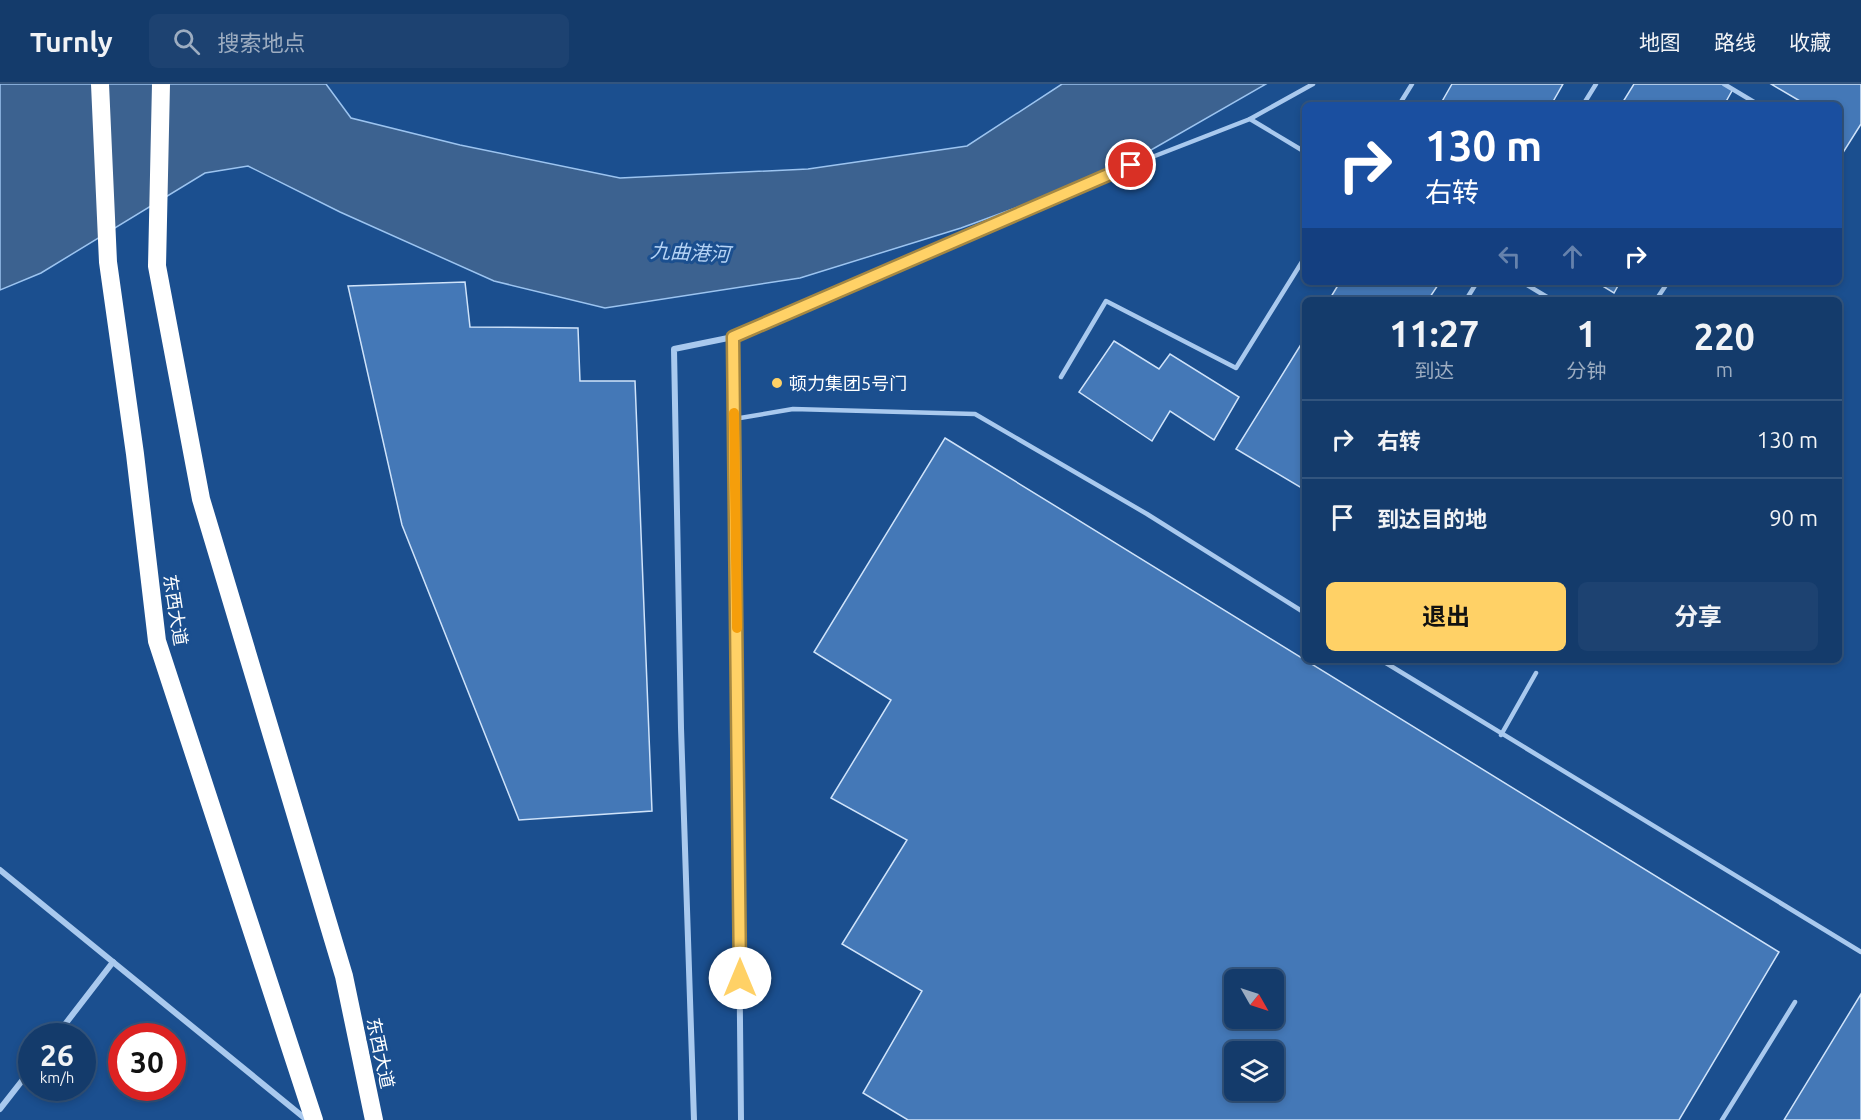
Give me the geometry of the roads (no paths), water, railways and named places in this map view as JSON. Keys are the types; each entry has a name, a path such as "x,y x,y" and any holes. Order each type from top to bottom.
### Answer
{"highway":[{"name":"东西大道","path":"100,84 108,262 135,454 157,641 314,1120"},
{"name":"东西大道","path":"161,84 157,266 201,499 344,976 374,1120"}],"street":[{"path":"694,1120 681,728 674,349 733,337 741,1120"},
{"path":"0,870 307,1120"},
{"path":"66,1023 113,962"},
{"path":"0,1109 18,1086"}],"lane":[{"path":"733,337 1111,173 1250,119 1313,84"},
{"path":"1401,102 1412,84"},
{"path":"1585,102 1596,84"},
{"path":"1724,84 1754,102"},
{"path":"1250,119 1302,150"},
{"path":"1061,377 1106,301 1236,368 1302,262"},
{"path":"1527,285 1547,297"},
{"path":"734,419 793,409 975,414 1147,514 1302,611"},
{"path":"1386,663 1861,952"},
{"path":"1501,735 1536,672"},
{"path":"1722,1120 1795,1002"}],"water":[{"name":"九曲港河","path":"0,84 326,84 351,118 460,145 620,178 808,169 967,146 1062,84 1266,84 1111,173 961,228 800,278 605,308 494,281 340,212 248,166 205,173 41,273 0,290"}],"place":[{"name":"顿力集团5号门","path":"777,383"}]}
